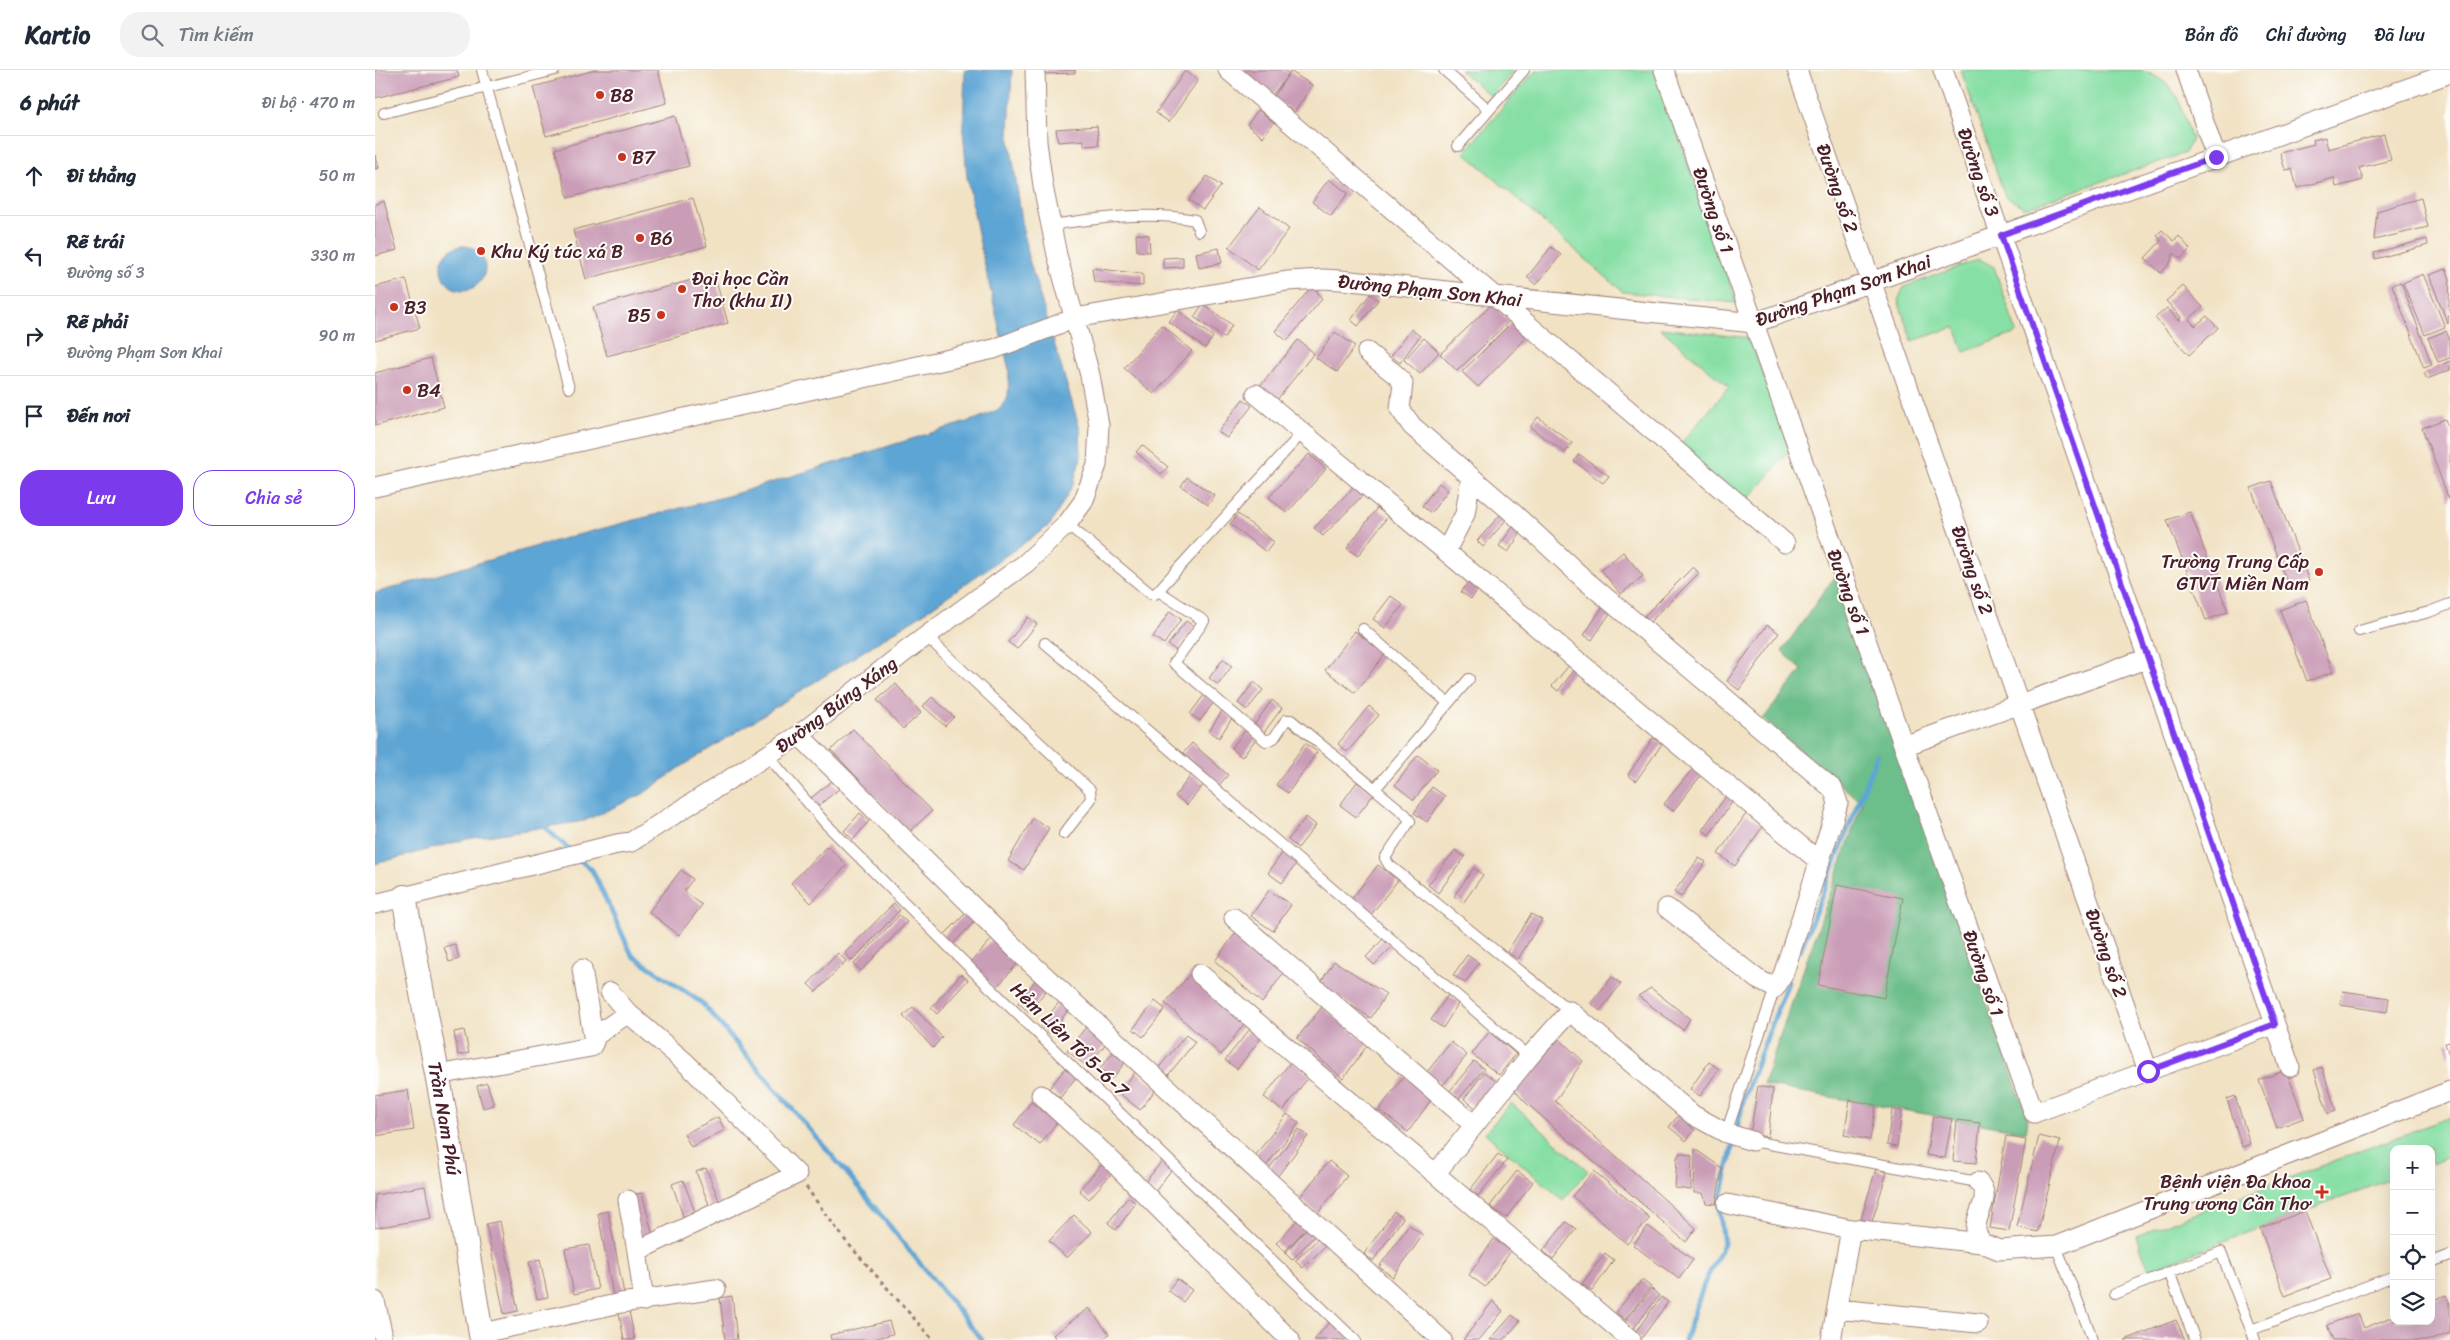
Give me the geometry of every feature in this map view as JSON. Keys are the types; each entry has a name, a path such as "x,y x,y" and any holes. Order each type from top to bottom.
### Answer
{"street":[{"name":"Đường Búng Xáng","path":"375,904 631,842 799,735 926,636 1026,563 1067,524 1083,502 1097,465 1099,425 1068,321 1037,142 1035,70"},
{"path":"1228,70 1785,543"},
{"name":"Đường số 1","path":"1665,70 2033,1113 2148,1071"},
{"name":"Đường số 2","path":"1797,70 2148,1071"},
{"name":"Đường số 3","path":"1943,70 2291,1067"},
{"path":"2186,70 2216,157"},
{"name":"Đường Phạm Sơn Khai","path":"375,487 994,349 1068,321 1301,280 1341,280 1754,322 1871,282 2450,73"},
{"path":"1367,352 1403,383 1400,409 1412,426 1585,580 1833,789 1838,803 1783,975 1775,988 1757,978 1667,908"},
{"path":"1256,394 1820,862"},
{"path":"1446,551 1465,514 1471,477"},
{"path":"1904,746 2148,658"},
{"path":"799,735 1023,956 1441,1340"},
{"name":"Trần Nam Phú","path":"404,897 482,1336"},
{"path":"1234,918 1474,1125"},
{"path":"437,1075 594,1046 582,970"},
{"path":"1200,974 1631,1340"},
{"path":"610,992 628,1013 686,1063 797,1174 637,1251"},
{"path":"1436,1173 1529,1057 1570,1010 1693,1115 1726,1133 1752,1141"},
{"path":"594,1037 628,1013"},
{"path":"2148,1071 2275,1024"},
{"path":"1727,1204 1851,1228 1982,1242 1999,1250 2056,1246 2450,1091"},
{"path":"1041,1095 1107,1156 1290,1340"},
{"path":"1978,1182 1984,1188 1985,1196 1976,1231 1982,1242"},
{"path":"628,1200 644,1301"},
{"path":"1831,1340 1851,1228"},
{"path":"482,1336 621,1303 716,1289"},
{"path":"375,1301 384,1333"},
{"path":"1837,1309 1978,1323"}],"lane":[{"path":"482,70 569,388"},
{"path":"384,112 555,70"},
{"path":"1444,70 1489,110"},
{"path":"1458,146 1524,70"},
{"path":"1051,224 1092,218 1172,216 1195,220 1199,231"},
{"path":"1067,524 1151,594 1155,594 1160,592 1303,432"},
{"path":"1160,592 1204,621 1174,663 1266,741 1274,738 1286,720 1291,720 1405,814 1410,821 1387,852 1385,858 1389,865 1570,1010"},
{"path":"2359,630 2429,612 2450,604"},
{"path":"1363,629 1448,703"},
{"path":"926,636 1090,790 1091,799 1063,834"},
{"path":"1045,643 1529,1057"},
{"path":"1375,789 1469,679"},
{"name":"Hẻm Liên Tổ 5-6-7","path":"768,756 827,824 969,967 1355,1340"},
{"path":"1726,1133 1775,988"},
{"path":"1752,1141 1978,1182"},
{"path":"2056,1246 2093,1340"},
{"path":"2113,1294 2221,1252 2253,1335 2390,1278"},
{"path":"2435,1261 2450,1255"},
{"path":"2169,1272 2195,1340"}],"path":[{"path":"797,1174 845,1240 933,1340"}],"green space":[{"path":"1460,70 1514,70 1492,97"},
{"path":"1536,70 1655,70 1737,303 1623,292 1464,152"},
{"path":"1961,70 2141,70 2164,82 2171,88 2180,105 2192,139 2185,153 2025,208 2005,196"},
{"path":"1979,259 1994,267 2017,333 1964,352 1955,327 1912,341 1898,300 1904,287"},
{"path":"1660,328 1750,338 1790,450 1745,504 1678,447 1729,387"},
{"path":"1835,576 2028,1119 2026,1132 1763,1085 1862,803 1763,719 1802,670 1782,651"},
{"path":"1511,1103 1588,1171 1563,1200 1485,1133"},
{"path":"2450,1117 2450,1157 2435,1163 2435,1145 2390,1145 2390,1180 2149,1270 2136,1236"}],"water":[{"path":"965,70 1012,70 1009,135 1027,253 1080,429 1081,457 1073,485 1050,525 919,616 681,767 643,794 584,821 467,839 375,864 375,593 558,540 731,495 976,419 1000,409 1008,396 1009,370 981,249 967,177 963,129"},
{"path":"467,246 479,252 484,259 484,277 479,284 472,289 459,290 447,284 442,277 441,264 447,252 454,247"}],"building":[{"path":"375,70 457,70 459,77 375,98"},
{"name":"B8","path":"595,70 658,70 667,103 546,136 533,87"},
{"path":"1045,70 1075,70 1075,73 1045,74"},
{"path":"1234,70 1284,70 1289,74 1270,98"},
{"path":"1185,71 1198,80 1169,122 1156,113"},
{"path":"1290,71 1312,85 1295,112 1273,98"},
{"path":"1258,110 1274,122 1263,137 1247,125"},
{"name":"B7","path":"675,116 689,166 568,198 555,149"},
{"path":"1097,126 1099,145 1084,146 1084,140 1058,142 1056,129"},
{"path":"2384,134 2391,160 2359,168 2363,180 2336,187 2334,178 2297,188 2292,169 2285,170 2280,153 2314,144 2313,140 2325,137 2328,149"},
{"path":"375,155 379,168 375,169"},
{"path":"1207,176 1221,186 1203,210 1189,200"},
{"path":"1329,179 1348,193 1331,216 1312,202"},
{"name":"B6","path":"693,198 707,246 586,279 573,230"},
{"path":"2421,198 2428,227 2374,240 2377,211"},
{"path":"384,201 397,250 375,256 375,204"},
{"path":"1260,207 1289,229 1258,270 1229,247"},
{"path":"2162,230 2174,241 2179,236 2190,249 2181,259 2174,253 2170,263 2161,273 2145,258 2161,241 2157,235"},
{"path":"1136,234 1149,235 1150,252 1137,251"},
{"path":"2427,239 2428,245 2375,259 2374,253"},
{"path":"1551,247 1561,255 1536,285 1527,277"},
{"path":"1219,248 1222,263 1199,268 1196,253"},
{"path":"1183,257 1183,267 1163,268 1163,258"},
{"path":"1092,268 1143,274 1143,286 1094,282"},
{"path":"2446,269 2450,279 2448,324 2429,275"},
{"name":"B5","path":"714,274 728,323 607,356 593,307"},
{"path":"2423,274 2445,327 2425,335 2403,283"},
{"name":"B3","path":"406,279 420,328 375,340 375,287"},
{"path":"2401,282 2432,365 2424,368 2392,285"},
{"path":"1313,285 1322,299 1287,341 1275,331"},
{"path":"2183,286 2203,307 2189,319 2195,326 2207,316 2218,328 2189,355 2155,318 2167,308 2179,321 2181,317 2166,301"},
{"path":"1370,294 1378,300 1358,326 1351,320"},
{"path":"1203,304 1232,325 1224,338 1194,317"},
{"path":"1492,304 1509,321 1457,371 1440,354"},
{"path":"1177,310 1213,337 1205,348 1169,322"},
{"path":"1515,319 1530,334 1478,387 1462,372"},
{"path":"1162,325 1192,351 1154,394 1124,368"},
{"path":"1411,329 1420,336 1400,363 1391,356"},
{"path":"2446,331 2450,340 2450,358 2438,362 2428,338"},
{"path":"1335,332 1355,346 1337,372 1316,358"},
{"path":"1424,338 1439,352 1420,374 1404,360"},
{"path":"1298,340 1314,353 1273,405 1256,391"},
{"name":"B4","path":"431,358 444,407 375,426 375,373"},
{"path":"2450,361 2450,370 2427,379 2424,373"},
{"path":"1243,399 1252,406 1227,438 1218,432"},
{"path":"1538,417 1572,443 1565,453 1530,427"},
{"path":"2445,419 2450,433 2450,502 2422,428"},
{"path":"1142,445 1168,467 1161,474 1136,452"},
{"path":"1309,454 1326,469 1287,513 1269,497"},
{"path":"1579,454 1609,476 1603,483 1574,461"},
{"path":"1187,477 1215,496 1208,505 1181,486"},
{"path":"2271,481 2309,581 2289,588 2251,488"},
{"path":"1358,482 1367,491 1323,536 1314,528"},
{"path":"1439,483 1448,490 1431,513 1422,506"},
{"path":"1377,508 1388,516 1358,556 1347,548"},
{"path":"2190,512 2228,612 2206,620 2167,520"},
{"path":"1238,514 1274,542 1266,552 1230,524"},
{"path":"1500,515 1506,520 1483,547 1477,541"},
{"path":"1515,524 1523,530 1508,552 1499,546"},
{"path":"1623,552 1643,576 1621,594 1601,570"},
{"path":"1693,567 1699,573 1650,622 1644,616"},
{"path":"1472,577 1482,584 1471,599 1461,592"},
{"path":"1391,596 1403,605 1385,628 1373,619"},
{"path":"2306,600 2333,672 2307,681 2280,610"},
{"path":"1604,605 1612,610 1592,640 1584,635"},
{"path":"1170,611 1181,619 1164,644 1153,637"},
{"path":"1028,617 1037,624 1017,649 1008,642"},
{"path":"1186,621 1195,627 1177,651 1168,645"},
{"path":"1767,625 1779,633 1739,690 1727,681"},
{"path":"1355,631 1385,654 1355,693 1325,670"},
{"path":"1223,659 1232,666 1218,685 1209,678"},
{"path":"1571,663 1576,668 1558,691 1552,686"},
{"path":"1254,682 1263,690 1247,710 1238,703"},
{"path":"896,684 921,713 903,729 877,700"},
{"path":"1204,695 1214,702 1200,721 1190,714"},
{"path":"932,697 954,717 945,726 923,706"},
{"path":"1272,700 1282,708 1262,735 1252,728"},
{"path":"1369,706 1379,715 1347,752 1338,744"},
{"path":"1222,711 1232,718 1219,738 1209,731"},
{"path":"853,729 932,811 909,832 831,750"},
{"path":"1245,731 1256,739 1242,757 1231,748"},
{"path":"1653,738 1662,744 1636,781 1628,775"},
{"path":"1192,743 1228,775 1219,785 1183,753"},
{"path":"1305,743 1317,752 1288,793 1276,785"},
{"path":"1418,755 1437,770 1414,800 1395,785"},
{"path":"1694,767 1702,774 1673,811 1664,804"},
{"path":"1192,774 1204,784 1187,805 1175,796"},
{"path":"832,781 839,789 818,806 811,798"},
{"path":"1357,782 1374,794 1356,817 1340,805"},
{"path":"1432,787 1445,796 1427,822 1414,813"},
{"path":"1726,796 1733,801 1709,835 1702,830"},
{"path":"860,813 869,821 853,840 844,831"},
{"path":"1746,814 1763,826 1735,866 1718,854"},
{"path":"1306,817 1316,825 1298,848 1288,840"},
{"path":"1033,818 1049,828 1024,870 1008,861"},
{"path":"827,846 847,865 811,903 791,883"},
{"path":"1455,850 1465,857 1438,893 1428,885"},
{"path":"1283,852 1297,863 1282,883 1268,873"},
{"path":"1699,858 1706,862 1681,897 1674,892"},
{"path":"1378,865 1398,880 1370,916 1350,901"},
{"path":"1474,868 1483,875 1463,903 1454,896"},
{"path":"681,870 693,879 684,891 702,905 679,935 649,912"},
{"path":"1837,885 1903,898 1884,998 1818,985"},
{"path":"1269,890 1291,905 1273,931 1251,916"},
{"path":"894,903 900,910 852,961 845,953"},
{"path":"967,912 976,920 951,946 941,938"},
{"path":"1531,914 1542,920 1518,959 1507,952"},
{"path":"899,915 907,922 861,971 854,964"},
{"path":"1240,927 1284,972 1262,1003 1215,961"},
{"path":"993,938 1019,962 995,989 969,964"},
{"path":"1383,939 1392,947 1374,965 1366,957"},
{"path":"455,944 459,959 449,962 444,947"},
{"path":"838,953 846,961 816,992 808,984"},
{"path":"1467,955 1479,963 1465,983 1453,975"},
{"path":"1334,961 1386,994 1371,1018 1319,985"},
{"path":"1192,972 1246,1021 1221,1055 1165,1003"},
{"path":"961,974 968,980 937,1014 931,1008"},
{"path":"1612,977 1621,984 1600,1011 1591,1003"},
{"path":"1037,978 1049,987 1029,1012 1018,1003"},
{"path":"1651,988 1690,1019 1683,1030 1638,996"},
{"path":"2343,991 2389,998 2387,1012 2340,1005"},
{"path":"1448,995 1459,1002 1443,1028 1431,1020"},
{"path":"1155,1001 1165,1009 1143,1037 1133,1029"},
{"path":"1059,1002 1069,1009 1050,1034 1041,1026"},
{"path":"913,1007 942,1037 933,1048 903,1016"},
{"path":"1322,1007 1368,1044 1343,1079 1297,1038"},
{"path":"1089,1023 1109,1039 1088,1067 1067,1051"},
{"path":"1254,1024 1264,1034 1237,1069 1225,1060"},
{"path":"464,1030 469,1053 458,1055 454,1032"},
{"path":"1489,1032 1516,1054 1499,1075 1472,1054"},
{"path":"1186,1035 1195,1042 1164,1080 1155,1072"},
{"path":"1556,1036 1583,1061 1555,1101 1696,1228 1686,1242 1524,1101 1513,1088"},
{"path":"1451,1042 1467,1055 1443,1085 1427,1072"},
{"path":"2450,1042 2450,1058 2445,1043"},
{"path":"1118,1046 1130,1056 1113,1078 1100,1069"},
{"path":"1291,1061 1310,1075 1283,1111 1264,1097"},
{"path":"1474,1061 1484,1069 1458,1100 1449,1092"},
{"path":"1709,1062 1719,1069 1700,1096 1690,1089"},
{"path":"1066,1067 1077,1076 1060,1098 1049,1089"},
{"path":"2322,1067 2336,1111 2328,1114 2314,1070"},
{"path":"2286,1070 2304,1118 2277,1128 2259,1080"},
{"path":"1136,1071 1157,1088 1140,1110 1119,1093"},
{"path":"1484,1072 1497,1082 1477,1109 1464,1099"},
{"path":"1404,1076 1433,1097 1408,1132 1379,1110"},
{"path":"487,1083 494,1105 483,1108 477,1086"},
{"path":"1758,1086 1773,1089 1768,1137 1750,1134"},
{"path":"408,1090 414,1130 375,1136 375,1095"},
{"path":"2235,1096 2250,1144 2242,1147 2227,1099"},
{"path":"1850,1100 1876,1105 1870,1140 1844,1135"},
{"path":"1031,1102 1057,1122 1040,1145 1014,1125"},
{"path":"1892,1109 1902,1111 1897,1147 1887,1145"},
{"path":"1287,1114 1299,1123 1266,1166 1254,1157"},
{"path":"1678,1116 1695,1130 1686,1141 1669,1127"},
{"path":"1933,1116 1952,1119 1945,1158 1926,1155"},
{"path":"718,1117 725,1130 691,1147 684,1134"},
{"path":"1957,1120 1980,1123 1976,1163 1953,1161"},
{"path":"1299,1129 1308,1136 1277,1177 1268,1170"},
{"path":"2006,1136 2026,1140 2009,1231 1990,1228"},
{"path":"2039,1136 2060,1141 2038,1232 2017,1227"},
{"path":"1695,1149 1722,1168 1716,1204 1706,1203 1703,1193 1694,1193"},
{"path":"1680,1153 1692,1156 1691,1190 1675,1188 1677,1158"},
{"path":"1498,1154 1507,1160 1478,1196 1470,1190"},
{"path":"1164,1158 1174,1166 1155,1192 1144,1184"},
{"path":"1329,1161 1347,1176 1318,1213 1299,1198"},
{"path":"1102,1164 1112,1173 1089,1199 1079,1190"},
{"path":"706,1168 720,1203 710,1207 696,1172"},
{"path":"1876,1169 1887,1172 1872,1222 1861,1219"},
{"path":"1517,1171 1533,1182 1506,1218 1490,1206"},
{"path":"1594,1171 1650,1218 1627,1244 1572,1196"},
{"path":"683,1180 695,1212 683,1216 672,1184"},
{"path":"425,1186 431,1218 375,1228 375,1195"},
{"path":"642,1193 653,1236 642,1238 631,1195"},
{"path":"1128,1197 1136,1203 1116,1230 1108,1223"},
{"path":"608,1211 624,1294 613,1296 598,1213"},
{"path":"1394,1211 1403,1218 1373,1261 1364,1254"},
{"path":"2305,1211 2331,1279 2285,1296 2260,1228"},
{"path":"1074,1215 1092,1232 1067,1258 1049,1241"},
{"path":"1301,1216 1310,1224 1285,1251 1276,1243"},
{"path":"500,1221 518,1311 504,1314 486,1224"},
{"path":"1566,1222 1576,1229 1553,1259 1543,1251"},
{"path":"1310,1225 1318,1232 1292,1260 1285,1253"},
{"path":"1409,1225 1423,1235 1393,1277 1379,1267"},
{"path":"1648,1226 1693,1260 1679,1279 1633,1245"},
{"path":"1321,1236 1328,1243 1303,1268 1295,1261"},
{"path":"1494,1239 1511,1251 1485,1287 1469,1275"},
{"path":"589,1245 598,1289 574,1294 565,1249"},
{"path":"1605,1253 1614,1260 1592,1291 1582,1284"},
{"path":"540,1259 548,1297 537,1299 529,1262"},
{"path":"1177,1279 1192,1290 1183,1302 1168,1290"},
{"path":"1642,1280 1651,1287 1625,1320 1616,1312"},
{"path":"1652,1289 1659,1296 1633,1329 1625,1322"},
{"path":"2446,1295 2450,1303 2450,1333 2431,1340 2333,1340 2327,1325 2358,1313 2364,1328 2390,1318 2390,1325 2435,1325 2435,1299"},
{"path":"732,1296 737,1340 725,1340 720,1298"},
{"path":"1661,1297 1668,1302 1641,1339 1634,1334"},
{"path":"1493,1301 1503,1311 1479,1340 1463,1340"},
{"path":"1089,1308 1109,1334 1101,1340 1057,1340 1053,1335"},
{"path":"629,1311 635,1340 624,1340 619,1313"},
{"path":"1512,1315 1520,1321 1504,1340 1490,1340"},
{"path":"1332,1319 1350,1336 1346,1340 1314,1340"},
{"path":"2176,1320 2185,1340 2125,1340"},
{"path":"889,1321 893,1334 870,1340 831,1340 830,1335"}],"waterway":[{"path":"1800,951 1877,755"},
{"path":"541,824 570,850"},
{"path":"578,858 592,870 632,955 702,1003 846,1172 982,1340"},
{"path":"1736,1132 1744,1098 1788,982"},
{"path":"1685,1340 1704,1284 1724,1244 1719,1206 1734,1140"}],"place":[{"name":"B8","path":"600,95"},
{"name":"B7","path":"622,157"},
{"name":"B6","path":"640,238"},
{"name":"Khu Ký túc xá B","path":"481,251"},
{"name":"Đại học Cần Thơ (khu II)","path":"682,289"},
{"name":"B3","path":"394,307"},
{"name":"B5","path":"661,315"},
{"name":"B4","path":"407,390"},
{"name":"Trường Trung Cấp GTVT Miền Nam","path":"2319,572"},
{"name":"Bệnh viện Đa khoa Trung ương Cần Thơ","path":"2322,1192"}],"route":[{"path":"2148,1071 2275,1024 2001,235 2216,157"}]}
